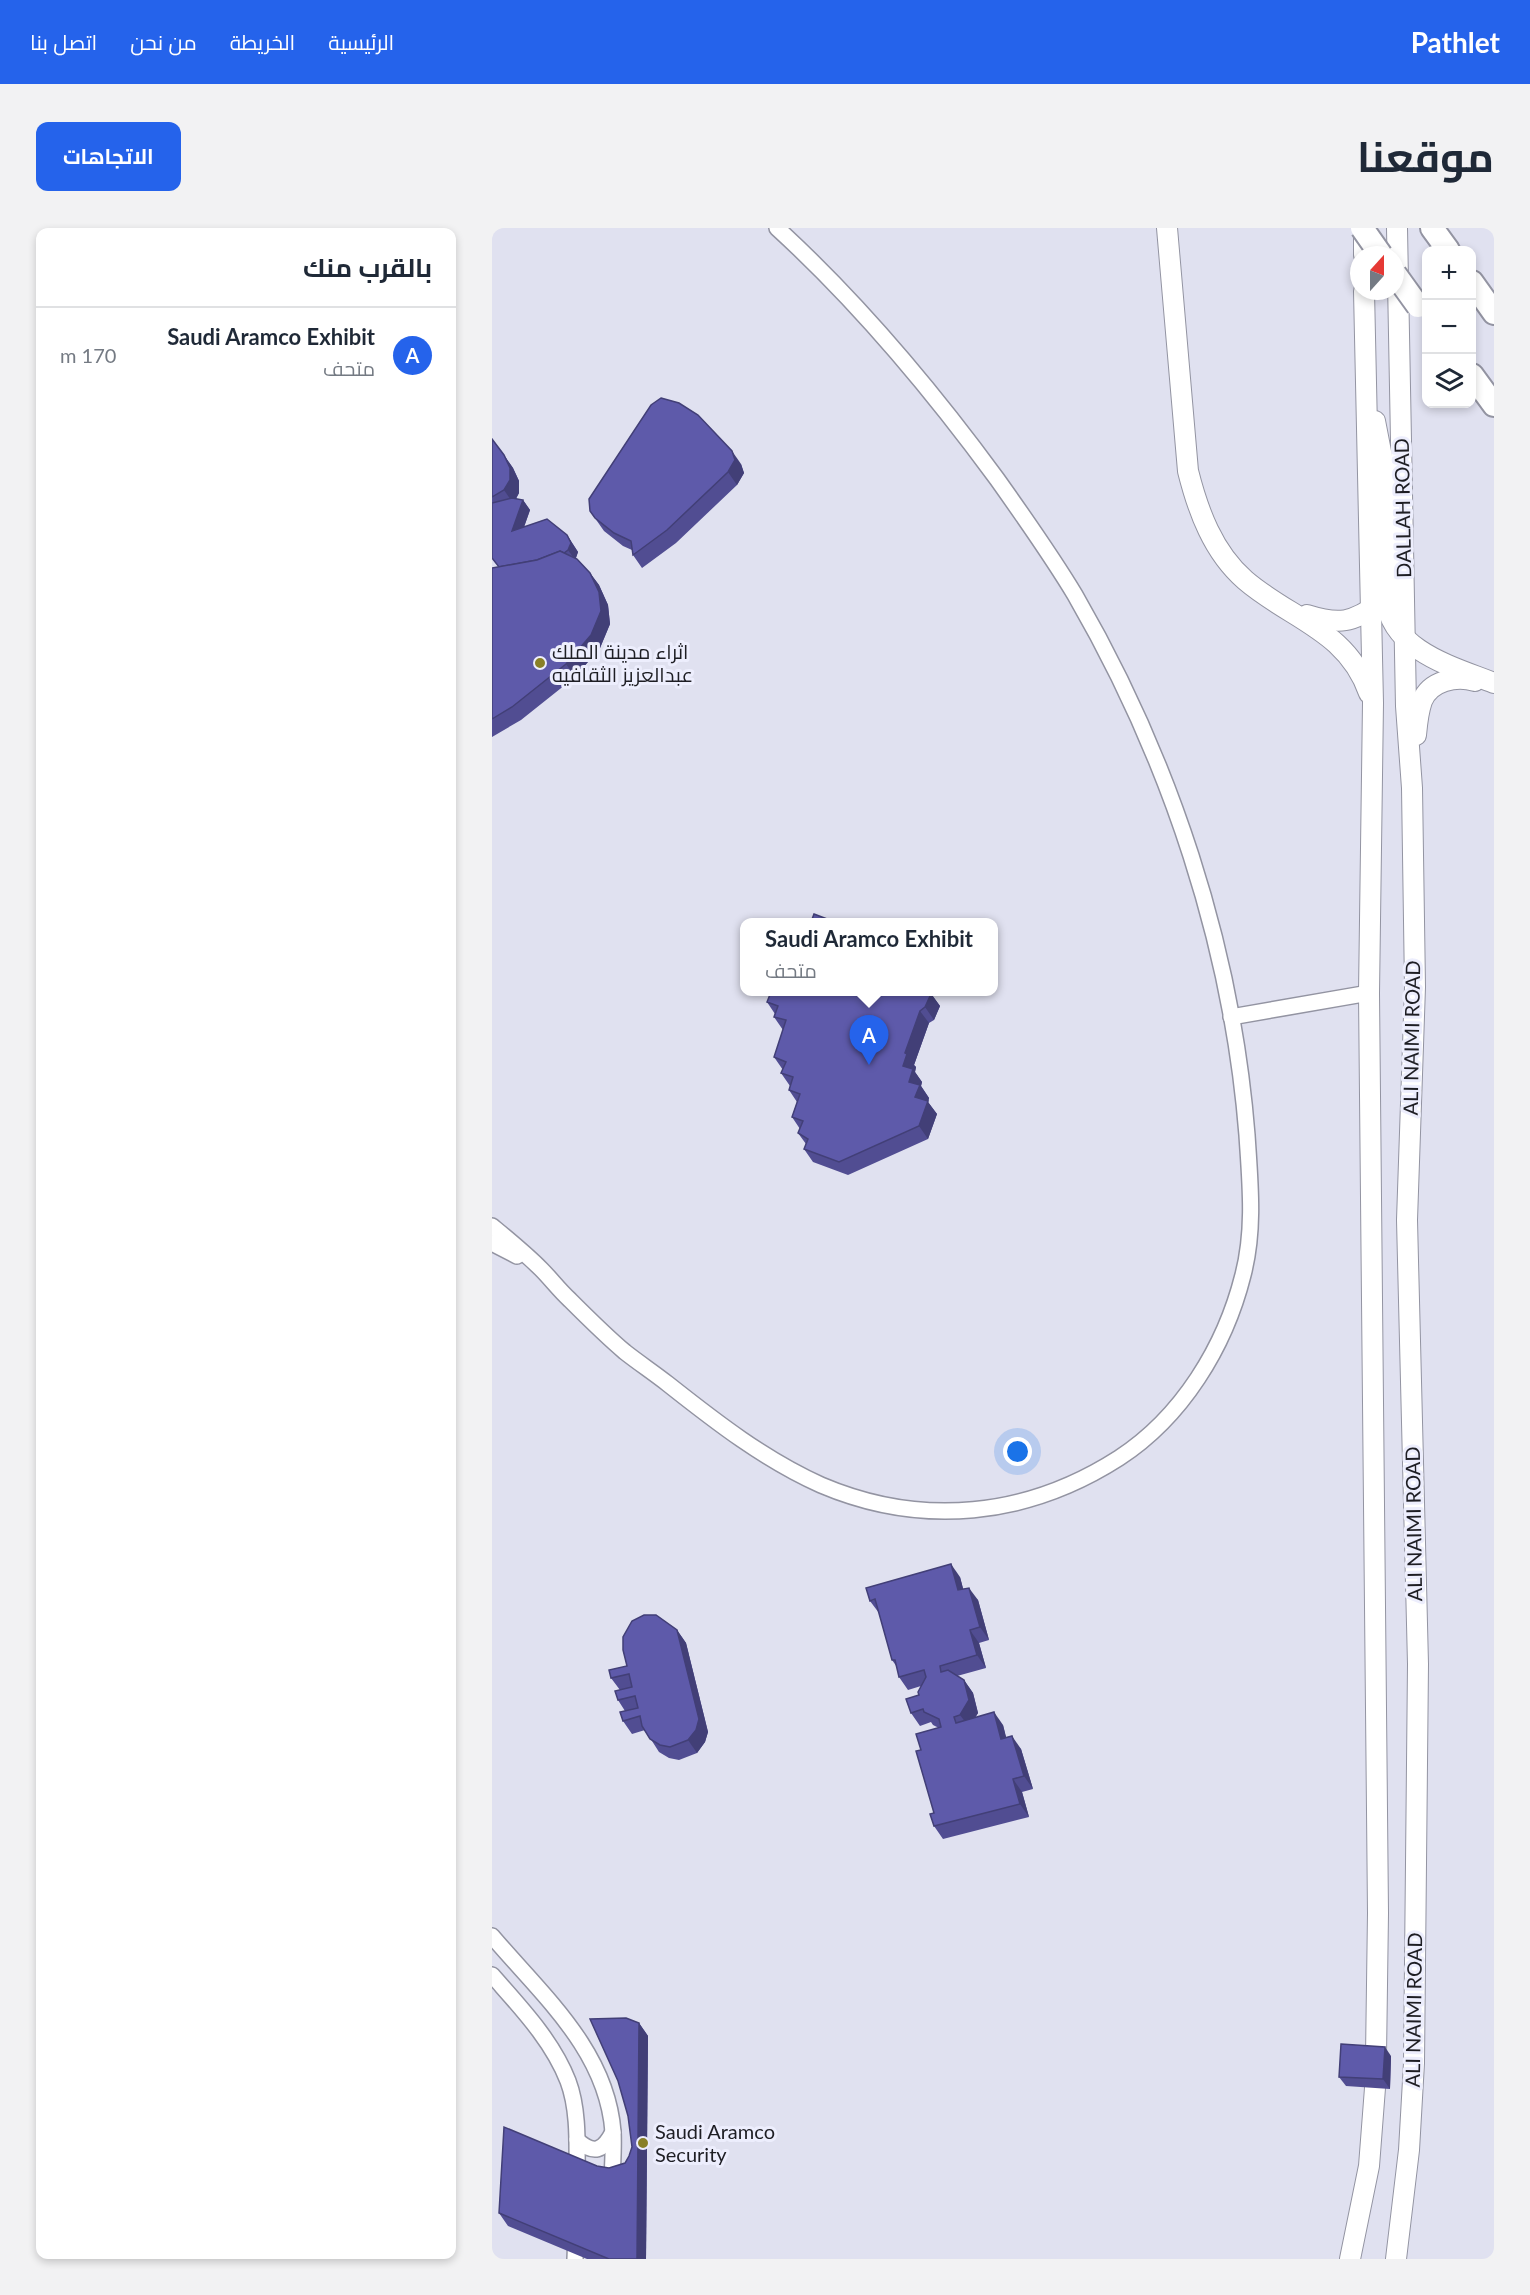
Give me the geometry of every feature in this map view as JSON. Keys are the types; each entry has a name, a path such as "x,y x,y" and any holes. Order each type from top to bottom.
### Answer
{"highway":[{"path":"1363,228 1375,246"},
{"path":"1432,228 1445,246"},
{"path":"1404,287 1422,312"},
{"path":"1476,288 1494,314"},
{"path":"1476,380 1494,405"}],"main road":[{"path":"1167,228 1188,471 1196,502 1207,528 1222,554 1243,579 1334,640 1359,670 1373,703"},
{"path":"1363,228 1364,246"},
{"name":"DALLAH ROAD","path":"1397,228 1406,706 1412,788"},
{"name":"DALLAH ROAD","path":"1364,300 1364,369 1378,604 1373,703"},
{"path":"1264,595 1303,614 1324,621 1352,620 1378,604 1398,579 1404,557"},
{"path":"1378,604 1418,649 1494,685"},
{"path":"1412,788 1418,716 1425,695 1445,681 1470,679 1494,685"},
{"name":"ALI NAIMI ROAD","path":"1373,703 1369,993 1378,1890 1376,2056"},
{"name":"ALI NAIMI ROAD","path":"1396,2259 1409,2150 1414,2063 1418,1664 1407,1220 1415,987 1412,788"},
{"name":"ALI NAIMI ROAD","path":"1350,2259 1369,2166 1375,2088"}],"street":[{"path":"492,1226 545,1273 566,1297 627,1353 694,1405 761,1452 819,1484 886,1507 931,1511 993,1508 1038,1498 1094,1473 1126,1454 1184,1398 1203,1372 1232,1309 1244,1272 1251,1199 1241,1073 1231,1017 1209,923 1175,809 1142,725 1077,599 1031,526 925,385 845,295 777,228"},
{"path":"1231,1017 1369,993"},
{"path":"492,1243 545,1273"},
{"path":"492,1936 578,2037 600,2079 613,2132 612,2201"},
{"path":"492,1976 533,2023 558,2060 568,2082 574,2106 577,2139 576,2187"},
{"path":"577,2139 585,2147 597,2150 604,2147 613,2132"},
{"path":"575,2259 576,2223"}],"building":[{"path":"661,398 679,403 698,415 732,451 735,460 728,472 667,530 633,555 631,541 614,533 595,518 590,511 589,499 651,405"},
{"path":"492,439 510,468 510,480 504,490 492,497"},
{"path":"512,498 523,500 512,531 547,519 567,535 571,543 568,550 537,560 499,567 492,558 492,503"},
{"name":"اثراء مدينة الملك عبدالعزيز الثقافيه","path":"560,551 577,559 590,573 599,592 601,611 591,635 566,664 512,707 492,719 492,568 537,560"},
{"path":"814,914 824,918 812,918"},
{"path":"769,996 930,996 925,1007 920,1011 905,1053 907,1054 903,1066 913,1069 909,1082 920,1085 915,1097 928,1101 919,1126 839,1162 804,1149 808,1139 798,1133 803,1121 792,1117 800,1094 789,1090 793,1077 781,1073 786,1062 774,1057 786,1020 774,1017 778,1006 767,1002"},
{"path":"951,1564 958,1590 969,1588 980,1627 970,1630 977,1655 940,1666 941,1672 948,1670 964,1680 969,1700 960,1715 954,1717 956,1723 994,1712 1001,1739 1012,1736 1024,1776 1013,1779 1020,1804 934,1826 930,1814 934,1813 916,1751 921,1750 916,1734 941,1727 939,1719 924,1712 923,1709 911,1713 906,1699 919,1695 918,1692 926,1677 924,1670 899,1677 875,1599 870,1601 866,1588"},
{"path":"644,1615 656,1615 677,1630 699,1719 696,1730 688,1740 670,1747 660,1745 650,1739 642,1726 640,1716 623,1721 620,1712 638,1708 635,1696 618,1700 615,1691 632,1687 629,1674 611,1678 609,1670 627,1666 623,1637 632,1621"},
{"name":"Saudi Aramco Security","path":"626,2018 639,2023 637,2259 609,2259 499,2213 504,2127 597,2166 609,2168 625,2163 632,2147 628,2116 618,2081 590,2019"},
{"path":"1341,2044 1385,2047 1383,2079 1339,2077"}],"place":[{"name":"اثراء مدينة الملك عبدالعزيز الثقافيه","path":"540,663"},
{"name":"Saudi Aramco Exhibit","path":"869,1065"},
{"name":"Saudi Aramco Security","path":"643,2143"}]}
